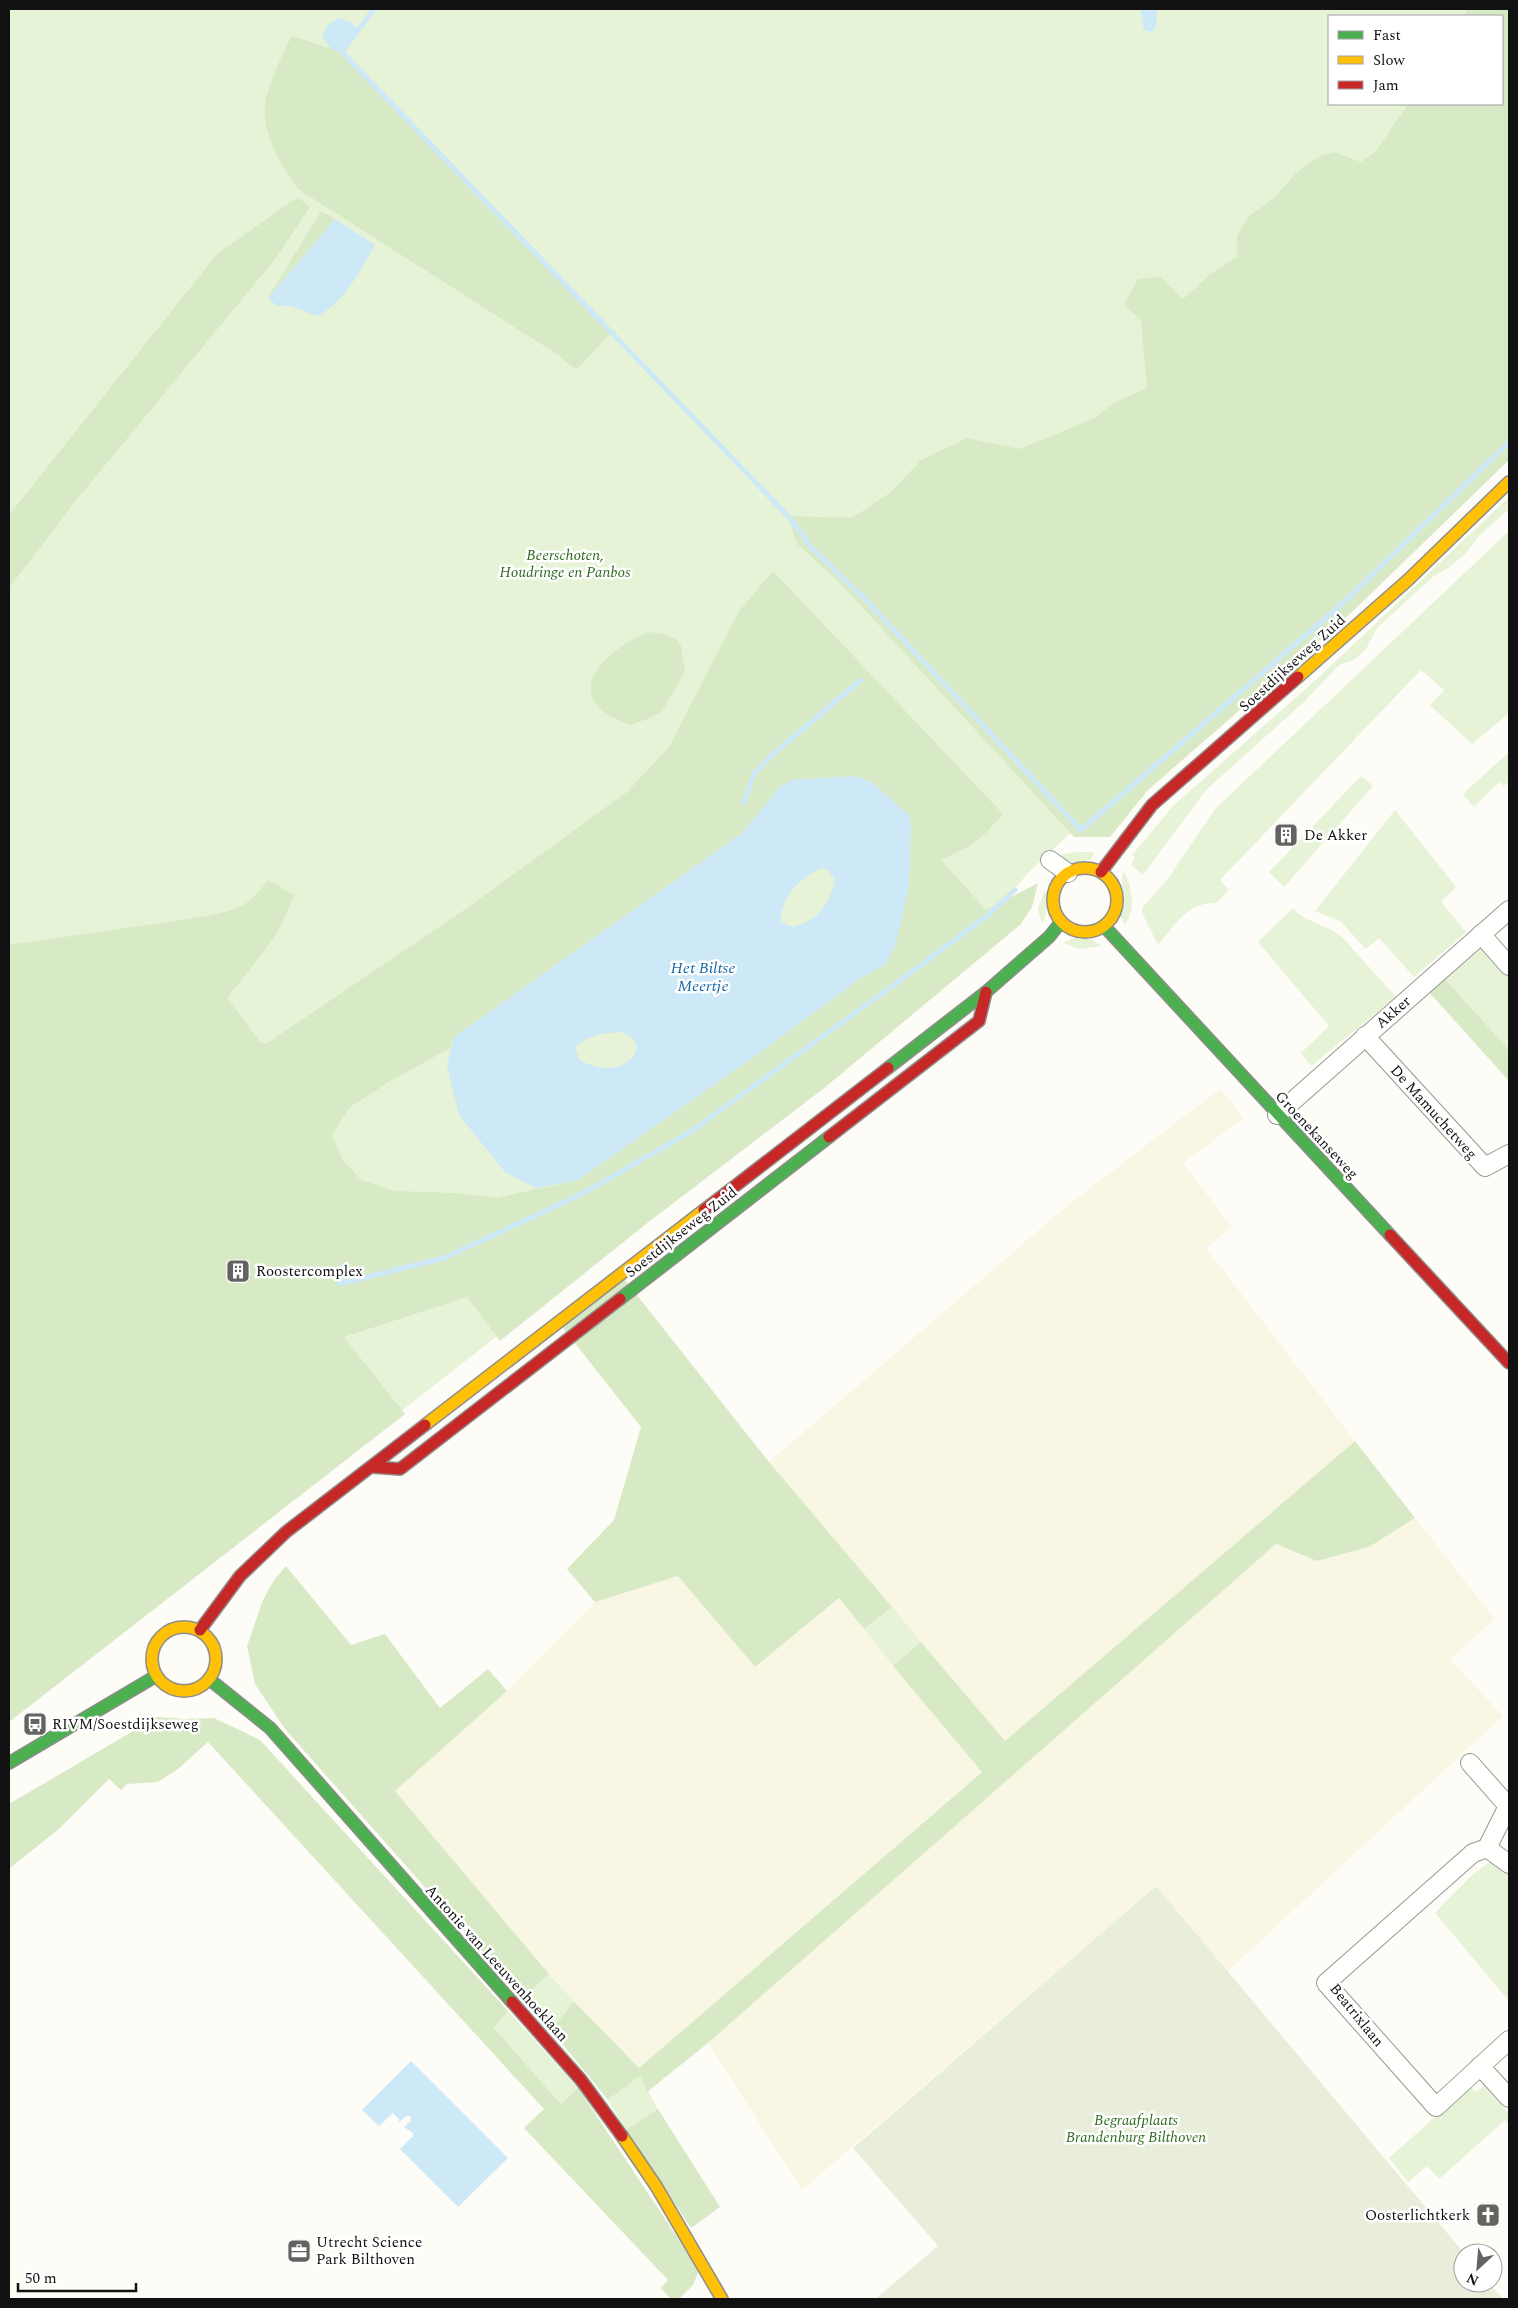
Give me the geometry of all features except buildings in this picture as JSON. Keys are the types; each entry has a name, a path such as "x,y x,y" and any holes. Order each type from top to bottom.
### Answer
{"main road":[{"name":"Soestdijkseweg Zuid","path":"1101,872 1152,806 1408,580 1509,482"},
{"path":"1085,868 1101,872 1110,881 1115,890 1116,900 1111,918 1104,926 1086,932 1069,928 1062,922 1053,906 1053,896 1060,879 1068,873 1085,868"},
{"name":"Soestdijkseweg Zuid","path":"200,1630 240,1576 270,1547 986,992 1043,942 1062,922"},
{"name":"Groenekanseweg","path":"1104,926 1277,1115 1509,1363"},
{"name":"Soestdijkseweg Zuid","path":"373,1467 400,1469 956,1039 979,1021 986,992"},
{"path":"179,1626 190,1626 200,1630 214,1646 217,1657 216,1668 209,1679 194,1690 172,1689 156,1676 151,1656 154,1645 160,1636 168,1630 179,1626"},
{"path":"9,1763 156,1676"},
{"name":"Antonie van Leeuwenhoeklaan","path":"209,1679 270,1728 580,2080 608,2115 652,2181 722,2299"}],"street":[{"path":"1050,860 1068,873"},
{"name":"Akker","path":"1277,1115 1509,910"},
{"path":"1481,934 1509,966"},
{"name":"De Mamuchetweg","path":"1365,1036 1485,1167 1509,1154"},
{"path":"1470,1763 1508,1806 1487,1848 1509,1864"},
{"name":"Beatrixlaan","path":"1487,1848 1473,1853 1326,1983 1436,2107 1509,2040"},
{"path":"1480,2066 1509,2098"}],"shaded area":[{"path":"1220,1089 1244,1118 1183,1163 1232,1227 1206,1248 1355,1441 1005,1741 769,1462 1068,1205"},
{"path":"1415,1518 1495,1619 1450,1659 1503,1716 1227,1972 1156,1886 802,2190 708,2043 1276,1544 1317,1561 1369,1547"},
{"path":"678,1576 755,1667 840,1598 893,1666 982,1771 639,2068 549,1974 395,1791 507,1691 595,1602"}],"green space":[{"name":"Beerschoten, Houdringe en Panbos","path":"9,9 1509,9 1509,432 1170,739 1026,875 929,998 9,1718"},
{"path":"1467,9 1509,9 1509,460 1350,614 1148,790 1110,837 1074,837 840,583 797,544 788,516 852,518 891,492 921,460 967,438 1019,449 1095,418 1112,404 1147,388 1141,320 1124,305 1138,279 1160,277 1183,299 1212,273 1237,257 1237,236 1248,217 1274,198 1295,174 1320,156 1334,152 1361,162 1376,151 1407,105 1503,105 1503,15 1464,15"},
{"path":"292,36 342,52 612,332 576,370 558,355 298,189 274,150 266,127 265,116 265,104 269,89"},
{"path":"295,199 300,199 310,207 276,258 74,503 9,588 9,515 217,254"},
{"path":"321,211 335,219 268,298"},
{"path":"1509,497 1509,509 1479,536 1465,554 1451,566 1434,576 1377,628 1366,649 1354,660 1339,665 1304,702 1206,790 1143,875 1131,865 1135,858 1132,855 1173,806 1318,678"},
{"path":"1509,531 1509,713 1472,744 1430,705 1444,690 1421,670 1220,880 1229,890 1216,903 1197,906 1182,916 1158,945 1142,913 1143,907 1167,880 1215,809"},
{"path":"773,571 1003,814 986,833 968,847 941,860 986,910 1038,883 1032,907 1021,924 823,1089 646,1224 500,1341 467,1297 344,1337 405,1414 9,1722 9,945 219,914 242,906 268,880 294,895 280,928 266,949 227,998 261,1043 266,1044 467,908 627,792 669,747 739,611","holes":["854,776 871,782 909,815 911,827 909,887 886,964 861,978 748,1061 578,1180 496,1198 458,1193 395,1191 361,1180 342,1159 332,1135 350,1107 392,1080 450,1048 454,1037 741,834 792,780"]},
{"path":"649,632 663,634 678,640 681,646 685,671 662,711 650,718 630,725 600,709 594,701 591,690 593,678 598,668 607,658 628,642"},
{"path":"1509,752 1509,781 1504,786 1499,782 1474,807 1463,794"},
{"path":"1361,776 1373,786 1284,887 1269,872"},
{"path":"1395,810 1456,887 1441,902 1466,932 1414,977 1379,938 1366,949 1341,922 1315,911"},
{"path":"1094,852 1091,859 1064,865 1054,858 1059,855"},
{"path":"1123,871 1129,884 1132,898 1131,912 1125,925 1120,916"},
{"path":"1044,892 1047,893 1046,914 1042,924 1038,909"},
{"path":"1293,908 1304,917 1342,937 1396,997 1311,1066 1301,1053 1329,1026 1258,942"},
{"path":"1074,938 1090,939 1101,946 1080,949 1063,943"},
{"path":"1483,943 1509,974 1509,1050 1444,978"},
{"path":"1444,978 1509,1050 1509,1081 1429,992"},
{"path":"621,1275 769,1462 892,1607 864,1629 839,1598 755,1667 678,1576 595,1602 567,1569 614,1520 641,1427 559,1323"},
{"path":"1355,1441 1415,1518 1369,1547 1317,1561 1276,1544 708,2043 647,2092 640,2076 608,2100 551,2030 574,2001 639,2068 982,1772 893,1666 921,1642 1005,1741"},
{"path":"286,1566 351,1645 385,1634 440,1708 488,1669 507,1691 395,1791 549,1974 523,1998 285,1729 255,1684 247,1646 263,1600 274,1580"},
{"path":"892,1607 921,1642 893,1666 864,1629"},
{"path":"157,1717 185,1719 214,1718 260,1740 508,2011 494,2028 561,2104 578,2088 699,2270 693,2285 679,2299 671,2299 661,2288 668,2280 524,2128 544,2109 208,1742 178,1769 158,1782 127,1784 121,1790 109,1779 60,1828 9,1869 9,1804"},
{"path":"1491,1861 1509,1870 1509,2001 1435,1913 1470,1877"},
{"name":"Begraafplaats Brandenburg Bilthoven","path":"1156,1886 1456,2243 1453,2243 1453,2293 1498,2293 1503,2299 875,2299 938,2246 853,2148"},
{"path":"549,1974 574,2001 551,2030 523,1998"},
{"path":"508,2011 578,2088 561,2104 494,2028"},
{"path":"640,2076 658,2109 626,2130 608,2100"},
{"path":"1470,2086 1476,2092 1484,2086 1509,2114 1509,2124 1505,2120 1439,2179 1427,2166 1408,2182 1389,2158"},
{"path":"658,2109 720,2207 691,2228 626,2130"}],"water":[{"path":"1140,9 1157,9 1156,27 1152,32 1144,30"},
{"path":"339,18 351,22 358,30 342,52 332,50 322,37 327,25"},
{"path":"335,219 375,245 358,275 344,295 317,316 291,306 277,306 268,298"},
{"name":"Het Biltse Meertje","path":"854,776 871,782 909,815 911,827 909,887 896,943 886,964 861,978 748,1061 578,1180 536,1188 505,1172 459,1115 447,1066 454,1037 741,834 781,786 792,780","holes":["822,868 828,870 835,880 826,904 816,916 802,924 793,927 781,922 784,904 793,889 807,876","620,1032 631,1037 636,1045 635,1053 630,1060 621,1066 608,1068 594,1066 579,1059 575,1047 580,1043 596,1035"]},
{"path":"411,2061 508,2158 458,2207 400,2149 413,2136 413,2133 404,2127 411,2121 410,2116 406,2116 399,2122 399,2119 393,2113 379,2126 362,2110"}],"waterway":[{"path":"374,9 342,52 788,516 812,548 865,599 1081,830 1344,602 1509,442"},
{"path":"744,803 754,774 772,755 861,680"},
{"path":"339,1284 444,1258 582,1194 690,1132 988,915 1015,890"}],"traffic: fast":[{"path":"888,1068 986,992 1049,937 1061,922"},
{"path":"1104,926 1390,1235"},
{"path":"620,1299 829,1137"},
{"path":"9,1763 156,1676"},
{"path":"209,1679 270,1728 512,2002"}],"traffic: slow":[{"path":"1298,677 1408,580 1509,482"},
{"path":"1085,868 1103,874 1111,882 1117,900 1111,918 1103,926 1085,932 1067,926 1059,918 1053,900 1059,882 1067,874 1085,868"},
{"path":"425,1425 704,1210"},
{"path":"178,1627 190,1627 207,1636 214,1647 216,1659 214,1671 207,1682 190,1691 178,1691 166,1686 157,1677 152,1665 152,1653 157,1641 166,1632 178,1627"},
{"path":"622,2136 656,2186 722,2299"}],"traffic: jam":[{"path":"1101,872 1152,805 1298,677"},
{"path":"829,1137 979,1021 986,992"},
{"path":"704,1210 888,1068"},
{"path":"1390,1235 1509,1363"},
{"path":"373,1467 400,1469 620,1299"},
{"path":"200,1630 240,1576 286,1532 425,1425"},
{"path":"512,2002 581,2080 622,2136"}],"place":[{"name":"De Akker","path":"1286,835"},
{"name":"Roostercomplex","path":"238,1271"},
{"name":"RIVM/Soestdijkseweg","path":"35,1724"},
{"name":"Oosterlichtkerk","path":"1488,2215"},
{"name":"Utrecht Science Park Bilthoven","path":"299,2251"}]}
